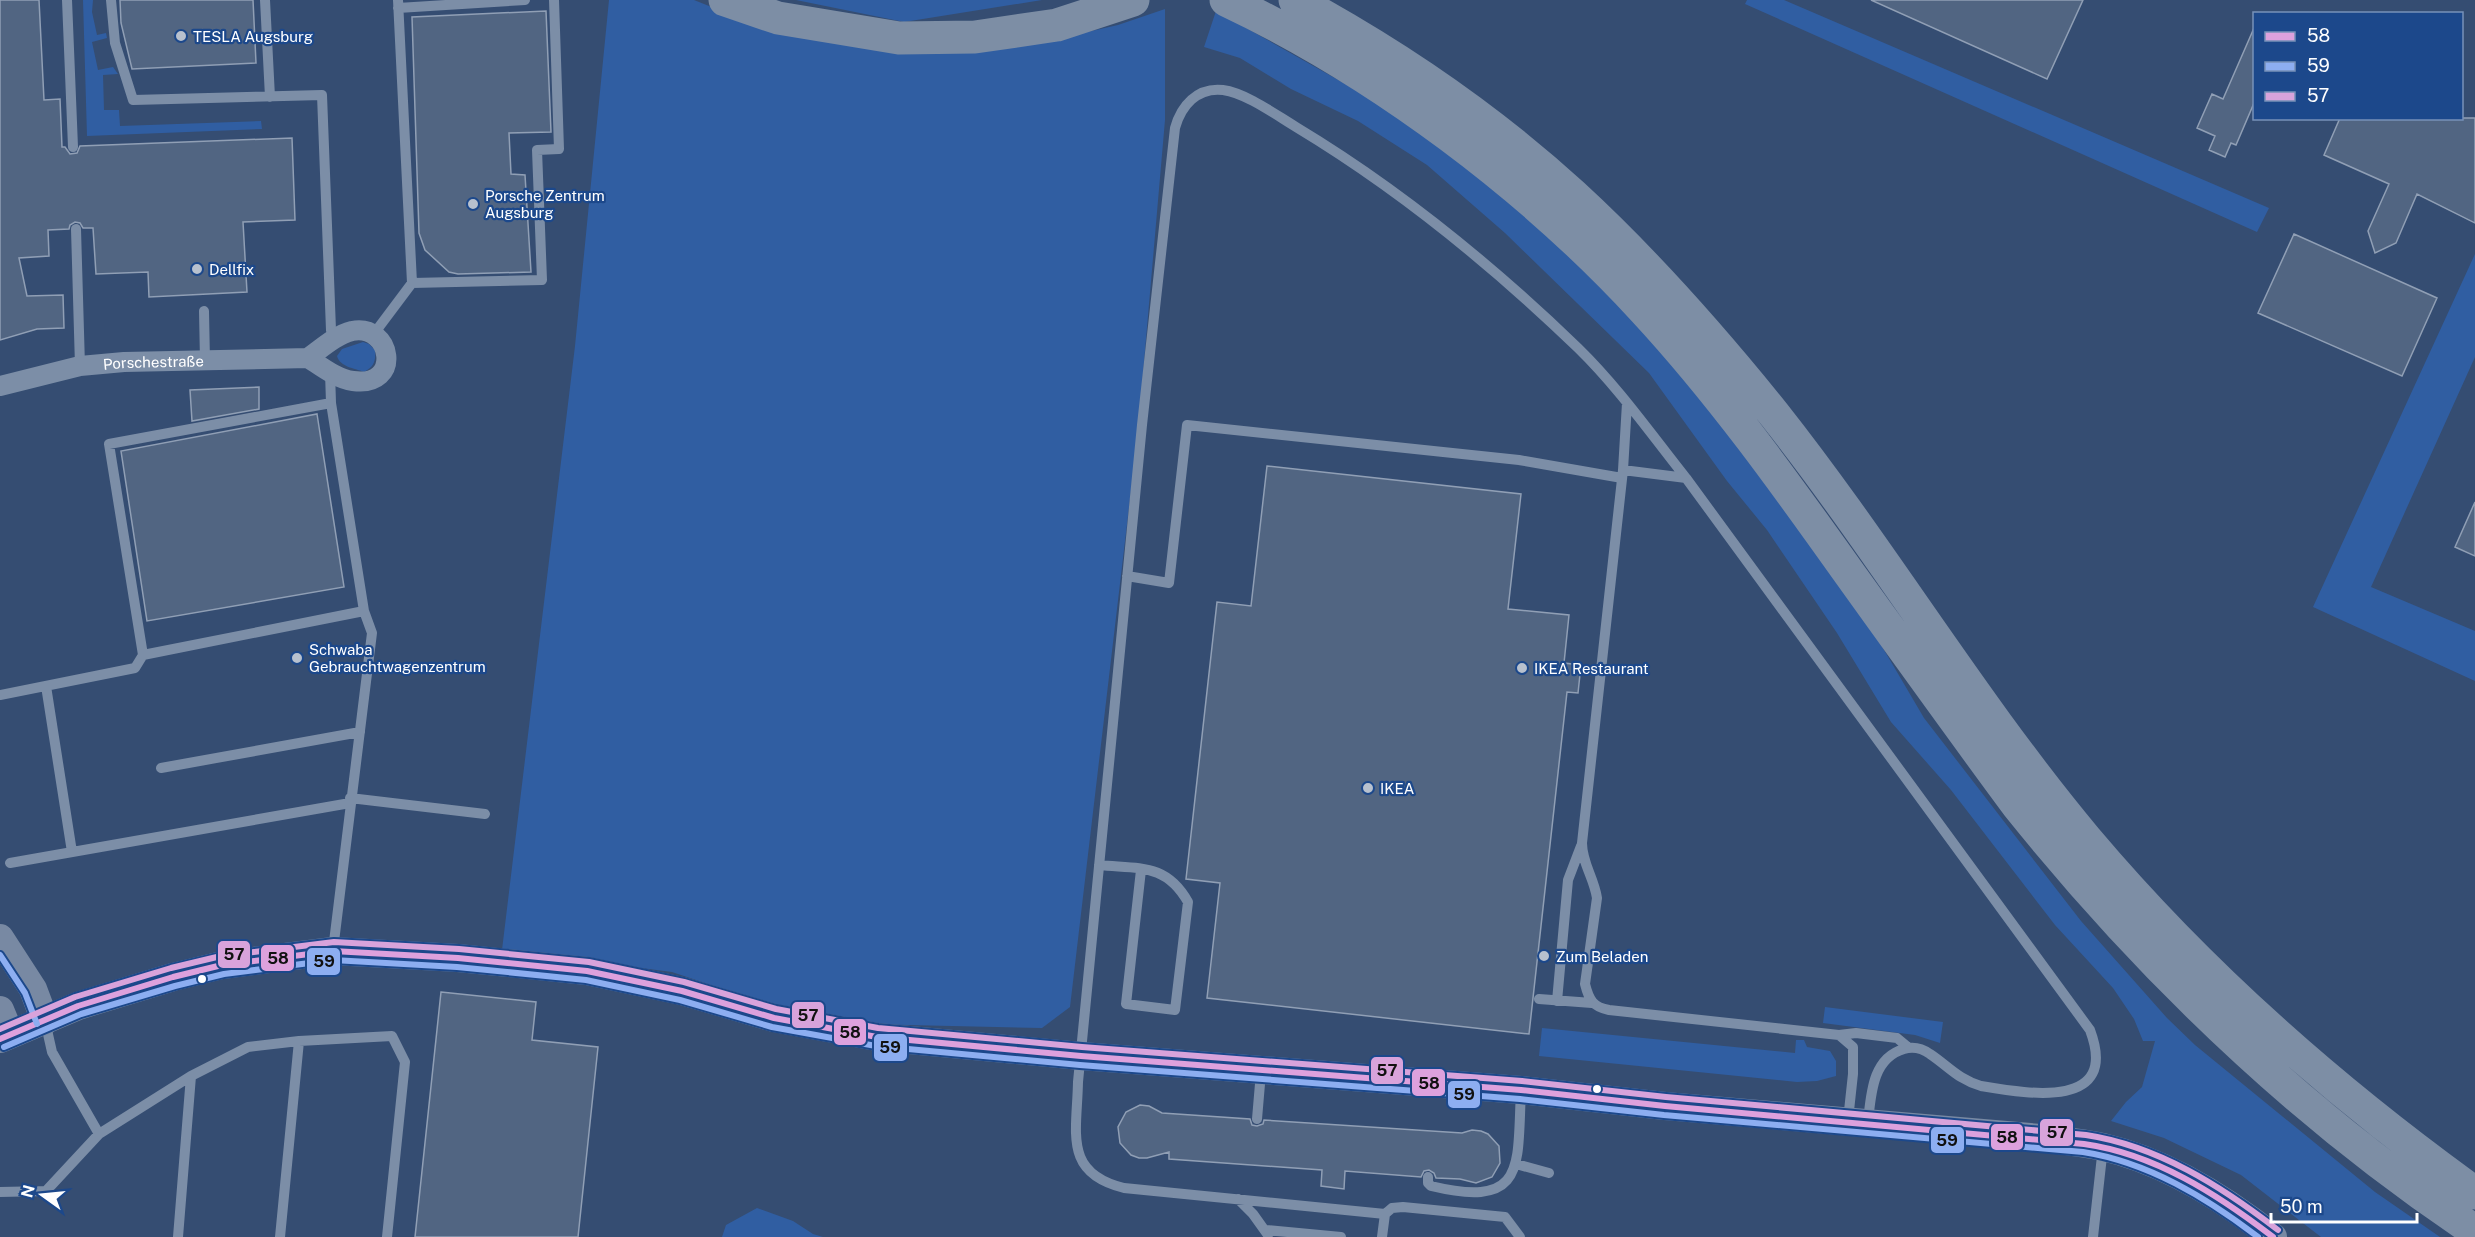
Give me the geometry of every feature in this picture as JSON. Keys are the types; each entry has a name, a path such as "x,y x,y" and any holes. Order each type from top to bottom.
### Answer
{"highway":[{"path":"725,0 778,18 899,38 975,38 1057,25 1132,0"},
{"path":"1226,0 1306,43 1426,118 1496,173 1601,266 1644,310 1752,439 2018,806 2060,858 2111,915 2180,989 2283,1084 2392,1173 2475,1232"},
{"path":"1295,0 1389,56 1468,111 1571,193 1625,244 1720,350 1776,417 1985,710 2085,837 2139,900 2202,965 2303,1060 2392,1132 2475,1193"}],"street":[{"path":"355,331 373,334 385,348 388,358 381,374 373,379 353,381 330,372 308,358 333,340 355,331"},
{"name":"Porschestraße","path":"0,386 80,366 308,358"},
{"path":"0,938 33,989 45,1021"},
{"path":"3,1028 45,1021 78,1006 173,977 222,965 333,951 458,958 587,971 682,991 774,1018 877,1037 1081,1056 1521,1090 1665,1106 2032,1136 2103,1147 2134,1157 2192,1183 2244,1214 2273,1237"}],"lane":[{"path":"67,0 73,147"},
{"path":"111,0 115,43 133,100 322,95 333,340"},
{"path":"265,0 270,97"},
{"path":"373,334 412,283 398,4 525,0"},
{"path":"412,283 542,280 537,150 559,148 554,0"},
{"path":"1385,1214 1124,1188 1104,1183 1084,1168 1076,1146 1078,1082 1099,866 1175,128 1180,112 1190,100 1203,92 1222,90 1238,95 1268,110 1358,166 1403,198 1492,270 1579,349 1686,478 2083,1019 2096,1046 2097,1060 2088,1080 2079,1087 2054,1093 1997,1088 1969,1082 1954,1074 1931,1055 1920,1049 1909,1048 1891,1055 1881,1064 1858,1122"},
{"path":"76,228 80,366"},
{"path":"204,311 205,361"},
{"path":"330,372 331,403 364,611 372,633 333,951"},
{"path":"0,695 135,668 143,655 110,444 331,403"},
{"path":"1626,403 1622,474 1582,843 1584,864 1595,886 1597,898 1585,984 1592,1003 1600,1009 1610,1011 1839,1035 1856,1033 1897,1038 1909,1048"},
{"path":"1128,576 1169,583 1187,425 1518,460 1622,474 1686,478"},
{"path":"143,655 364,611"},
{"path":"46,686 72,852"},
{"path":"161,768 360,732"},
{"path":"10,863 350,801 485,814"},
{"path":"1557,1001 1568,880 1582,843"},
{"path":"1099,866 1141,870 1164,873 1179,886 1188,902 1175,1010 1126,1004 1141,870"},
{"path":"1539,999 1592,1003"},
{"path":"45,1021 52,1052 99,1134"},
{"path":"1839,1035 1852,1047 1858,1122"},
{"path":"0,1192 46,1191 99,1134 191,1076 248,1047 298,1041 392,1036 405,1062 387,1237"},
{"path":"280,1237 298,1041"},
{"path":"1257,1119 1261,1070"},
{"path":"178,1237 191,1076"},
{"path":"1428,1177 1428,1183 1438,1188 1479,1192 1494,1190 1507,1183 1516,1164 1521,1090"},
{"path":"2094,1237 2103,1147"},
{"path":"1516,1164 1549,1173"},
{"path":"1238,1199 1267,1233 1341,1237"},
{"path":"1382,1237 1385,1214 1392,1208 1403,1207 1504,1217 1520,1237"}],"shaded area":[{"path":"83,0 93,0 92,12 97,35 106,33 107,38 92,42 98,70 113,67 118,74 103,75 104,110 119,110 120,126 261,121 262,129 87,136"},
{"path":"609,0 694,0 744,20 1038,43 1118,25 1165,9 1165,120 1138,431 1070,1007 1042,1028 863,1024 786,1010 672,972 502,950 575,346"},
{"path":"796,0 1042,0 904,22"},
{"path":"1747,0 1784,0 2269,208 2257,232 1745,4"},
{"path":"1216,11 1395,112 1536,221 1674,359 1870,626 1924,718 2081,921 2167,1018 2195,1045 2375,1192 2440,1237 2321,1237 2241,1175 2164,1138 2111,1121 2142,1087 2155,1041 2143,1041 2134,1019 2113,988 2055,925 1951,790 1891,722 1837,633 1767,530 1727,481 1649,373 1505,233 1427,165 1358,121 1291,89 1240,58 1204,47"},
{"path":"2475,254 2475,357 2371,587 2475,631 2475,681 2313,607"},
{"path":"363,342 375,350 374,363 370,368 364,372 341,363 337,356 342,349"},
{"path":"1825,1007 1943,1022 1940,1043 1915,1035 1823,1023"},
{"path":"1542,1028 1795,1053 1796,1040 1804,1040 1807,1047 1830,1051 1836,1061 1836,1076 1817,1081 1797,1082 1539,1056"},
{"path":"757,1208 793,1221 813,1234 823,1237 722,1237 726,1225"}],"building":[{"path":"0,0 39,0 44,100 60,99 62,147 65,147 70,154 77,153 80,146 292,138 295,220 243,222 247,292 149,297 148,272 96,274 93,228 83,228 80,223 75,222 70,225 69,229 48,230 49,256 19,258 27,296 63,295 64,328 37,329 0,340"},
{"path":"120,0 253,0 256,63 132,69 121,23"},
{"path":"1871,0 2083,0 2047,79"},
{"path":"546,11 551,132 509,133 511,174 525,175 531,272 458,274 449,272 425,250 419,233 412,17"},
{"path":"2253,30 2253,105 2236,145 2231,143 2225,157 2209,150 2215,136 2197,128 2212,94 2223,99"},
{"path":"2463,118 2475,118 2475,223 2417,194 2396,243 2375,253 2368,231 2389,184 2324,155 2339,120 2463,120"},
{"path":"2294,234 2437,298 2402,376 2258,313"},
{"path":"259,387 259,409 192,421 190,390"},
{"path":"317,414 344,587 147,621 121,451"},
{"name":"IKEA","path":"1267,466 1521,494 1508,609 1569,615 1564,663 1581,665 1578,693 1567,692 1529,1034 1207,998 1220,883 1186,879 1217,602 1251,606"},
{"path":"2475,502 2475,556 2455,547"},
{"path":"441,992 536,1002 532,1040 598,1047 578,1237 415,1237"},
{"path":"1140,1105 1149,1106 1162,1113 1250,1119 1252,1125 1257,1126 1263,1124 1264,1120 1462,1133 1472,1130 1481,1131 1488,1134 1499,1146 1500,1163 1492,1177 1476,1183 1460,1179 1436,1178 1429,1170 1424,1171 1421,1177 1345,1171 1344,1189 1321,1186 1322,1170 1169,1159 1169,1152 1139,1158 1131,1155 1120,1143 1118,1127 1126,1112"}],"transit line":[{"name":"57","path":"0,1029 75,997 171,968 221,956 334,942 459,949 589,962 684,982 776,1009 878,1028 1082,1047 1522,1081 1666,1097 2086,1135 2138,1148 2188,1170 2234,1198 2278,1230"},
{"name":"58","path":"0,1039 78,1006 173,977 222,965 333,951 458,958 587,971 682,991 774,1018 877,1037 1081,1056 1521,1090 1665,1106 2084,1144 2110,1149 2160,1166 2207,1191 2273,1237"},
{"name":"59","path":"0,955 25,993 37,1024"},
{"name":"59","path":"4,1047 81,1014 224,974 333,960 457,967 586,980 680,1000 772,1027 876,1046 1080,1065 1520,1099 1664,1115 2083,1152 2131,1164 2176,1184 2218,1209 2258,1237"}],"place":[{"name":"TESLA Augsburg","path":"181,36"},
{"name":"Porsche Zentrum Augsburg","path":"473,204"},
{"name":"Dellfix","path":"197,269"},
{"name":"Schwaba Gebrauchtwagenzentrum","path":"297,658"},
{"name":"IKEA Restaurant","path":"1522,668"},
{"name":"IKEA","path":"1368,788"},
{"name":"Zum Beladen","path":"1544,956"}]}
